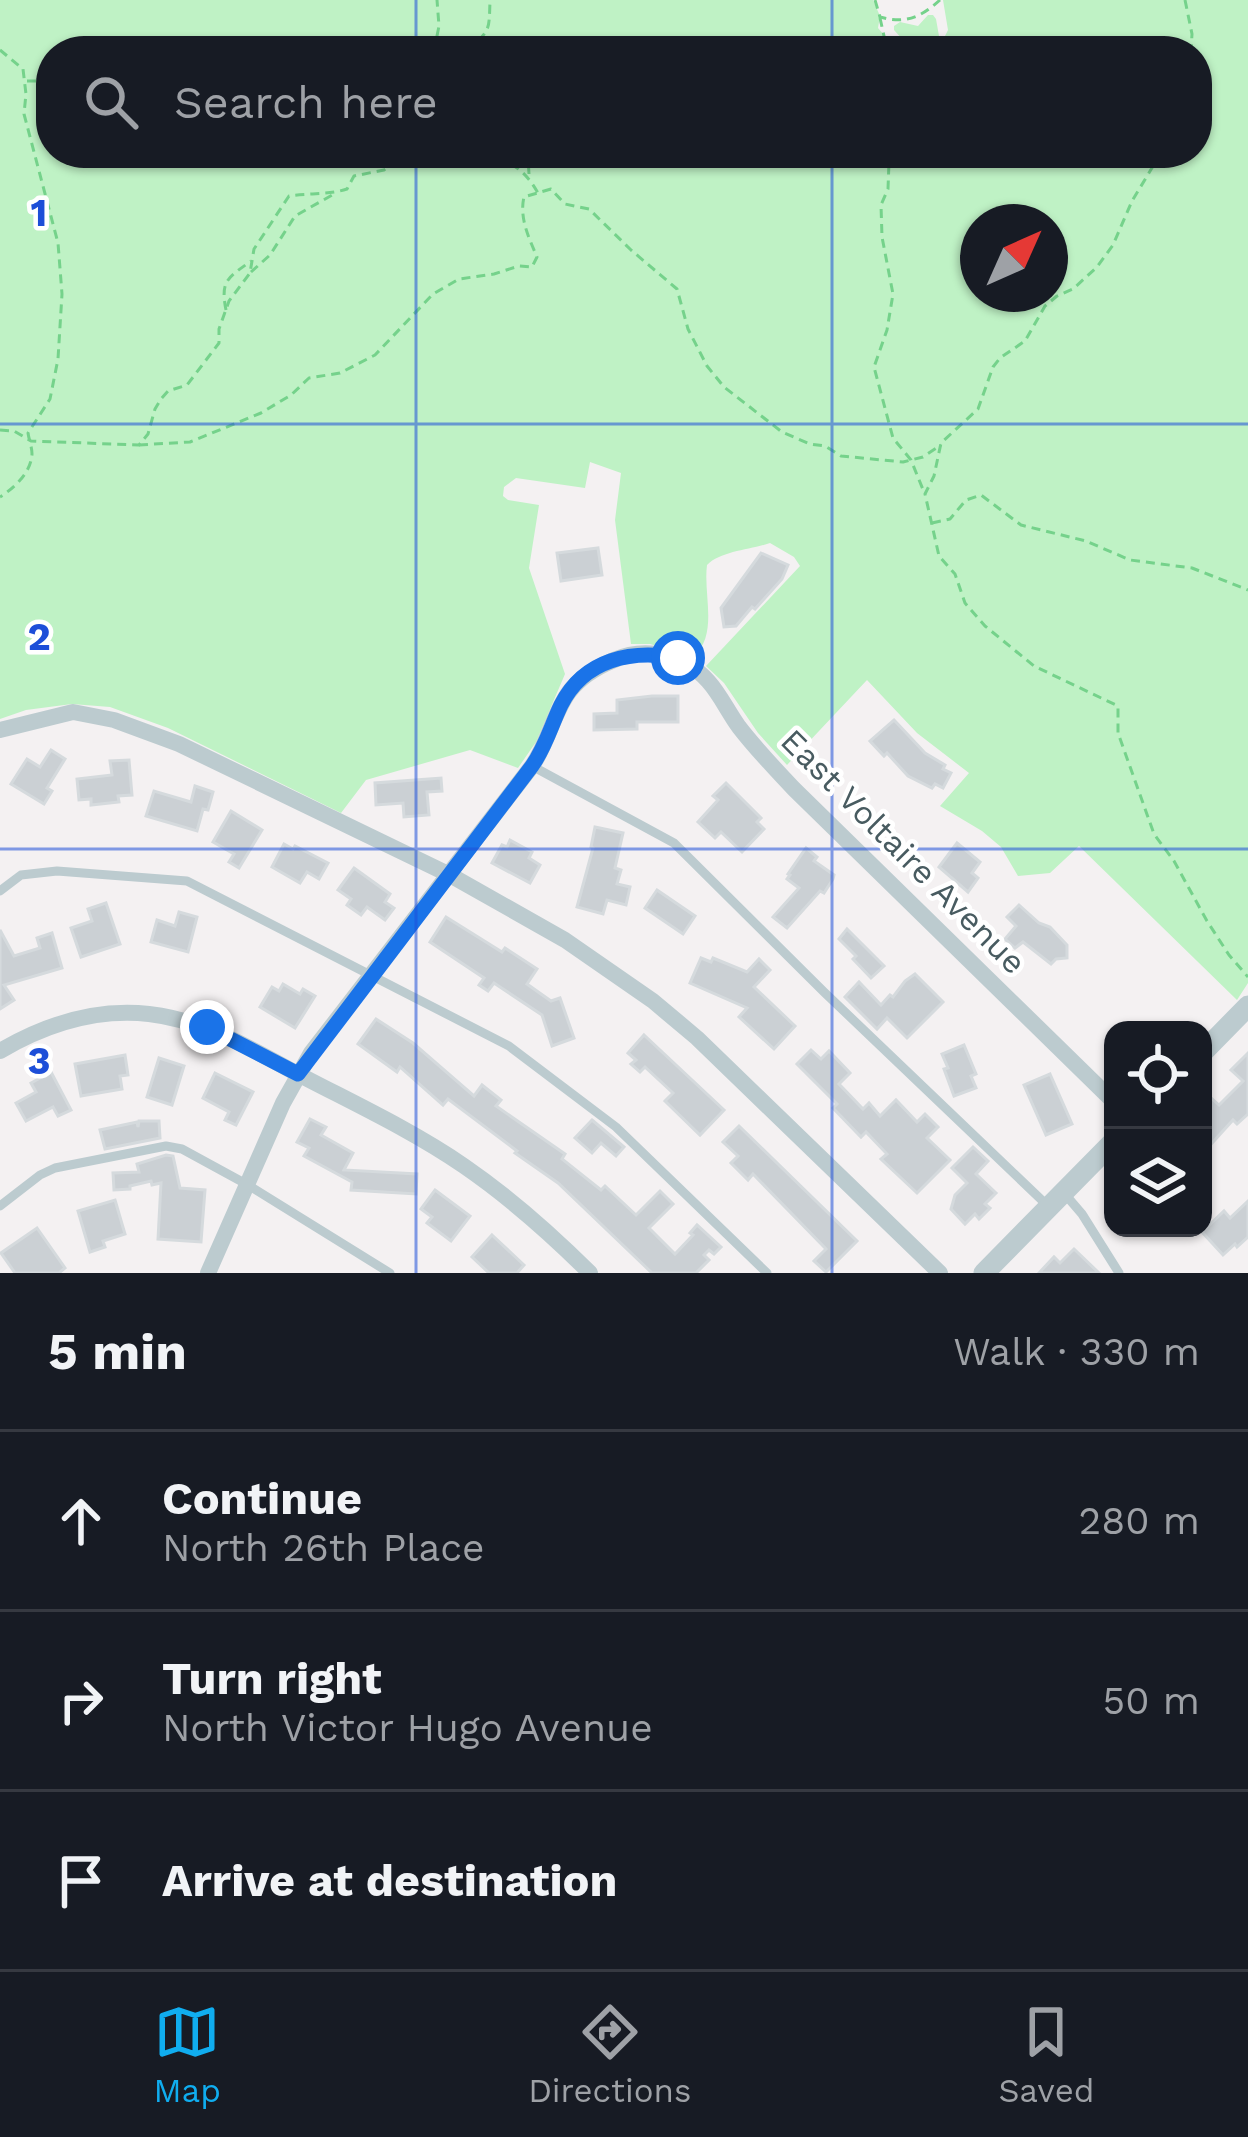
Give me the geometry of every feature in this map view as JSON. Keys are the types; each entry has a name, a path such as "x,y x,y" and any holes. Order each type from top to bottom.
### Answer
{"street":[{"name":"East Voltaire Avenue","path":"532,766 578,681 620,657 652,653 678,658 709,682 735,722 794,789 1104,1092"},
{"path":"0,730 73,712 114,720 178,744 449,875 565,940 653,1001 742,1079 940,1273"},
{"path":"208,1273 298,1074 532,766"},
{"path":"1212,1043 1248,1008"},
{"path":"0,1051 59,1022 110,1013 153,1014 207,1027 378,1114 464,1166 532,1219 590,1273"},
{"path":"983,1273 1104,1151"}],"lane":[{"path":"532,766 674,843 824,992 1056,1199 1082,1214 1118,1273"},
{"path":"0,892 21,875 57,872 187,881 509,1046 627,1136 767,1273"},
{"path":"0,1206 40,1174 56,1168 166,1146 182,1149 248,1185 390,1273"}],"path":[{"path":"436,0 437,36"},
{"path":"485,36 490,0"},
{"path":"875,0 884,36"},
{"path":"880,17 904,21 940,0"},
{"path":"1185,0 1192,36"},
{"path":"0,50 23,68 24,114 36,160"},
{"path":"25,80 36,80"},
{"path":"0,497 26,474 32,452 28,433 50,399 58,358 62,294 58,243 38,168"},
{"path":"139,445 161,399 187,385 219,343 229,301 271,255 295,217 347,189 354,176 387,168"},
{"path":"514,168 528,176 538,193"},
{"path":"528,168 528,176"},
{"path":"889,168 881,205 893,294 874,367 893,438 911,460 925,494 939,556 956,574 965,603 985,626 1034,666 1118,706 1118,733 1154,834 1229,955 1248,977"},
{"path":"0,430 46,442 190,442 261,413 309,378 340,373 375,355 433,294 459,279 532,267 537,257 522,208 524,197 551,189 565,204 589,209 677,289 688,329 707,366 724,387 782,432 841,455 903,462 923,457 940,445 978,409 1000,358 1024,341 1046,306 1097,267 1151,168"},
{"path":"250,273 254,249 290,196 336,193"},
{"path":"226,311 222,289 226,281 251,261"},
{"path":"925,494 940,445"},
{"path":"931,524 950,519 966,500 981,495 1021,525 1086,541 1130,560 1192,568 1248,590"}],"green space":[{"path":"0,0 873,0 880,16 878,28 885,36 36,36 36,168 1212,168 1212,36 945,36 943,0 1248,0 1248,983 1237,1000 1079,846 1050,873 1018,876 1001,847 940,806 969,773 917,733 867,680 787,765 706,666 800,566 794,557 770,543 707,565 708,626 693,657 650,644 631,644 615,520 621,473 590,462 585,488 516,478 504,487 503,496 508,500 539,505 529,568 565,674 536,742 518,768 470,750 366,780 341,813 168,728 110,707 72,704 0,719"},
{"path":"933,15 939,36 899,36 894,30 900,22 918,26"}],"building":[{"path":"598,548 602,575 561,581 557,553"},
{"path":"761,553 788,565 782,579 736,626 724,627 721,608"},
{"path":"678,696 678,722 637,722 637,729 594,730 594,714 617,713 617,700"},
{"path":"894,720 951,773 943,788 908,776 870,741"},
{"path":"51,750 65,759 47,788 52,791 44,804 11,784 27,759 40,767"},
{"path":"129,760 132,795 118,796 119,802 91,805 91,799 79,800 77,779 112,775 110,761"},
{"path":"441,778 442,791 427,792 429,815 404,817 403,803 376,805 375,783"},
{"path":"726,783 761,818 757,822 764,829 742,852 721,832 715,838 698,822"},
{"path":"195,786 213,792 197,831 146,816 154,791 191,802"},
{"path":"231,811 262,830 239,868 229,862 234,854 213,842"},
{"path":"595,827 623,833 615,868 621,870 617,884 630,887 626,905 607,900 603,914 577,907"},
{"path":"510,840 532,852 529,858 540,865 530,883 492,863"},
{"path":"957,843 980,862 972,873 978,878 968,892 939,867"},
{"path":"284,844 328,863 319,879 307,872 300,883 272,867"},
{"path":"806,848 817,857 814,861 834,875 824,893 820,891 787,928 773,917 799,888 787,879"},
{"path":"354,868 390,894 385,902 394,908 385,920 367,907 361,915 338,890"},
{"path":"657,890 695,916 683,934 645,908"},
{"path":"106,903 120,944 81,957 71,928 92,921 88,909"},
{"path":"1019,905 1067,945 1067,958 1051,964 1023,942 1015,948 1005,939 1016,926 1007,917"},
{"path":"179,912 197,917 188,952 151,942 157,920 175,926"},
{"path":"446,917 537,969 527,984 551,1001 560,998 574,1038 552,1046 542,1015 494,983 488,991 479,985 484,978 430,942"},
{"path":"847,929 884,966 871,978 839,939"},
{"path":"0,930 14,956 40,948 37,938 52,933 62,968 4,985 14,1000 0,1009"},
{"path":"701,958 747,972 759,959 770,970 754,987 795,1026 774,1049 739,1017 747,1008 690,983"},
{"path":"915,974 943,1002 907,1038 887,1018 877,1029 845,997 859,982 881,1005"},
{"path":"283,984 315,996 295,1028 260,1007 272,987 279,991"},
{"path":"376,1019 413,1043 474,1096 482,1085 501,1100 496,1106 565,1154 562,1159 601,1190 605,1186 636,1215 660,1191 673,1204 649,1228 675,1254 697,1225 721,1247 704,1255 709,1260 696,1273 652,1273 558,1183 517,1151 448,1099 443,1105 400,1067 397,1072 358,1044"},
{"path":"644,1035 724,1110 700,1135 665,1101 673,1093 645,1067 640,1072 631,1064 636,1060 628,1053"},
{"path":"964,1045 976,1074 971,1076 976,1088 954,1096 942,1054"},
{"path":"811,1050 821,1059 829,1051 850,1073 839,1084 863,1109 869,1103 880,1116 896,1100 917,1122 925,1114 938,1127 927,1138 950,1160 917,1193 881,1159 887,1154 866,1132 861,1137 833,1108 837,1104 797,1064"},
{"path":"1248,1053 1248,1114 1237,1124 1233,1120 1212,1143 1212,1099 1219,1105 1243,1081 1231,1070"},
{"path":"125,1055 128,1075 120,1076 122,1089 81,1096 75,1064"},
{"path":"159,1058 184,1066 172,1105 147,1097"},
{"path":"51,1072 71,1110 58,1116 53,1107 26,1121 16,1103 36,1092 31,1083"},
{"path":"215,1073 253,1092 236,1125 225,1120 229,1112 203,1098"},
{"path":"1050,1074 1072,1124 1046,1135 1024,1085"},
{"path":"310,1119 326,1127 321,1135 353,1153 344,1170 417,1174 416,1194 351,1190 352,1182 304,1156 309,1148 297,1142"},
{"path":"592,1120 624,1147 616,1156 601,1143 592,1153 575,1138"},
{"path":"139,1121 159,1121 160,1138 105,1149 100,1130 137,1122 138,1127"},
{"path":"739,1126 857,1241 826,1272 814,1261 826,1249 753,1174 748,1180 731,1163 738,1156 723,1142"},
{"path":"973,1147 988,1161 976,1174 996,1193 979,1219 975,1214 965,1224 951,1209 955,1195 967,1183 952,1168"},
{"path":"173,1156 180,1188 205,1190 201,1242 158,1239 161,1183 114,1190 113,1173 139,1172 137,1164"},
{"path":"435,1190 470,1216 451,1241 427,1223 432,1217 421,1209"},
{"path":"115,1200 125,1234 103,1241 105,1247 90,1252 78,1211"},
{"path":"1248,1201 1248,1237 1223,1255 1207,1237 1212,1237 1212,1222 1224,1211 1230,1218"},
{"path":"37,1228 65,1268 59,1273 15,1273 1,1253"},
{"path":"492,1235 524,1265 517,1273 489,1273 472,1257"},
{"path":"1074,1249 1099,1273 1039,1273 1054,1257 1060,1263"}],"route":[{"path":"207,1027 298,1074 505,804 544,748 560,707 578,681 620,657 652,653 678,658"}]}
